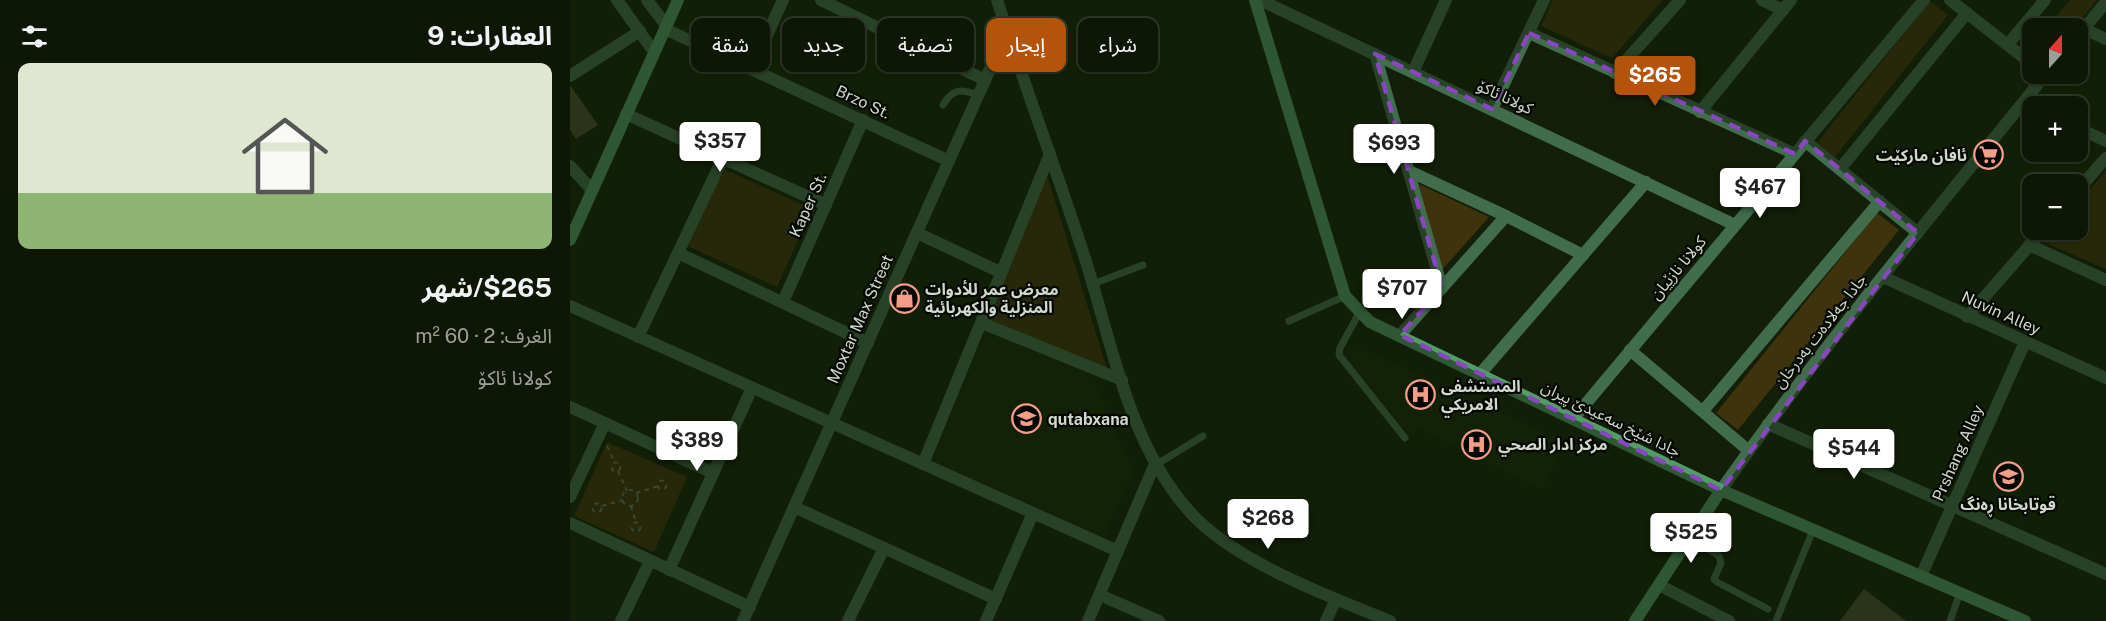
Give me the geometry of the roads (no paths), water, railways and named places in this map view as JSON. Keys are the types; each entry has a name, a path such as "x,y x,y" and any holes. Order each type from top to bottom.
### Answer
{"street":[{"path":"617,0 654,52"},
{"path":"647,0 666,27"},
{"path":"570,240 678,0"},
{"path":"770,29 783,0"},
{"path":"821,0 985,80"},
{"path":"997,0 1003,18"},
{"name":"جادا شێخ سەعیدێ پیران","path":"1256,0 1345,296 1370,322 1721,490 2025,621"},
{"name":"کولانا ئاکۆ","path":"1260,0 1735,225"},
{"path":"1413,72 1446,0"},
{"path":"1492,109 1545,0"},
{"path":"1615,73 1680,0"},
{"path":"1700,111 1787,5 1762,0"},
{"name":"کولانا نازێیان","path":"1573,419 1924,0"},
{"path":"1950,0 2022,56"},
{"path":"2008,44 2045,0"},
{"path":"2088,24 2106,2"},
{"path":"1840,169 1967,13"},
{"name":"Brzo St.","path":"666,27 691,39"},
{"path":"570,76 640,31"},
{"path":"1529,33 1795,154"},
{"path":"2088,35 2106,39"},
{"path":"1375,54 1442,288"},
{"name":"Brzo St.","path":"761,72 949,161"},
{"name":"Moxtar Max Street","path":"742,621 989,72"},
{"path":"1021,72 1093,284 1122,380 1154,466 1189,512 1227,547 1336,599 1390,621"},
{"name":"جادا جەلادەت بەدرخان","path":"1635,621 1721,490 1768,424 1882,277 2022,112"},
{"path":"626,114 826,205"},
{"name":"Kaper St.","path":"783,302 863,120"},
{"path":"2088,133 2106,141"},
{"path":"1805,141 1918,233"},
{"path":"923,464 1050,154"},
{"path":"638,337 723,158"},
{"path":"2088,179 2106,158"},
{"path":"570,166 592,190"},
{"path":"1409,171 1584,255"},
{"path":"1480,375 1646,182"},
{"path":"1703,411 1880,201"},
{"path":"1400,335 1506,216"},
{"path":"916,234 1000,272"},
{"path":"1967,316 2034,240"},
{"path":"2029,245 2106,280"},
{"path":"678,253 868,343"},
{"name":"Nuvin Alley","path":"1882,277 2106,378"},
{"path":"570,306 1119,551"},
{"path":"982,323 1122,380"},
{"name":"Prshang Alley","path":"1921,576 2025,342"},
{"path":"1630,350 1749,451"},
{"path":"669,570 752,388"},
{"path":"570,407 713,472"},
{"path":"570,497 605,423"},
{"path":"1768,424 2106,574"},
{"path":"1088,621 1154,466"},
{"path":"794,507 996,599"},
{"path":"986,621 1033,513"},
{"path":"570,523 750,607"},
{"path":"848,621 884,548"},
{"path":"621,621 650,561"},
{"path":"1659,585 1729,621"},
{"path":"1100,595 1159,621"},
{"path":"1326,621 1336,599"}],"lane":[{"path":"943,105 950,93 955,91 962,89 978,95"},
{"path":"1093,284 1143,265"},
{"path":"1289,321 1345,296"},
{"path":"1359,313 1340,348 1339,355 1405,438"},
{"path":"1154,466 1203,436"},
{"path":"1776,621 1813,530"},
{"path":"1690,537 1719,556 1721,563 1714,579 1717,582 1768,609"},
{"path":"1950,621 1960,593"}],"place":[{"name":"ئافان مارکێت","path":"1988,155"},
{"name":"معرض عمر للأدوات المنزلية والكهربائية","path":"904,298"},
{"name":"المستشفى الامريكي","path":"1420,395"},
{"name":"qutabxana","path":"1027,419"},
{"name":"مركز ادار الصحي","path":"1477,444"},
{"name":"قوتابخانا ڕەنگ","path":"2008,476"}]}
